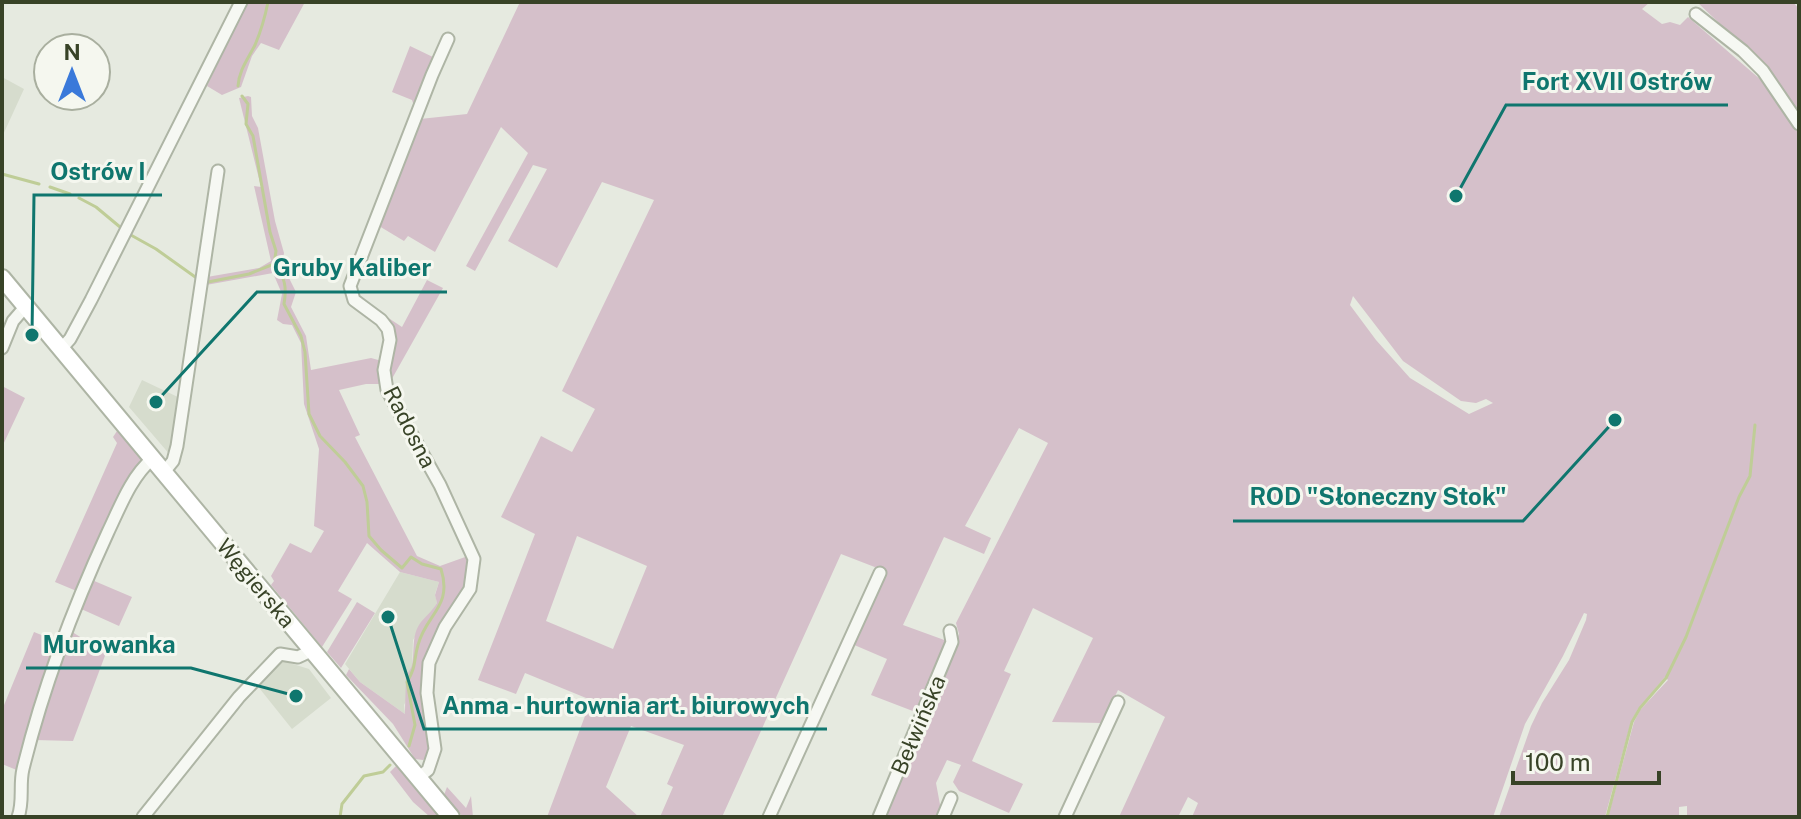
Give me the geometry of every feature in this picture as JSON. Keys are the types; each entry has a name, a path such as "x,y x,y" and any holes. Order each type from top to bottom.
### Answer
{"main road":[{"name":"Węgierska","path":"2,278 451,817"}],"street":[{"path":"61,349 70,339 91,300 241,2"},
{"path":"1696,14 1763,71 1799,124"},
{"name":"Radosna","path":"419,777 428,770 435,749 427,693 429,663 445,627 470,589 474,559 440,485 387,390 384,377 390,340 388,329 354,300 350,286 448,39"},
{"path":"164,472 173,461 177,446 218,171"},
{"path":"2,348 13,321 26,306"},
{"path":"18,817 23,798 22,773 64,635 129,489 152,459"},
{"path":"769,817 880,573"},
{"name":"Bełwińska","path":"879,817 952,642 950,631"},
{"path":"143,817 260,674 280,654 298,657 313,650"},
{"path":"1065,817 1118,702"},
{"path":"943,817 951,798"}],"shaded area":[{"path":"247,2 305,2 279,50 261,43 252,56 241,87 222,95 207,86"},
{"path":"520,2 1650,2 1642,9 1662,24 1670,22 1680,25 1688,17 1768,86 1799,132 1799,817 1687,817 1687,806 1679,807 1679,817 1608,817 1634,722 1640,710 1668,680 1665,677 1638,709 1631,722 1605,817 1499,817 1531,726 1569,660 1586,620 1587,614 1584,613 1525,724 1493,817 1192,817 1198,803 1188,797 1178,817 1119,817 1165,717 1118,690 1102,723 1052,722 1093,638 1033,608 1004,671 1011,674 972,761 1023,784 1009,813 959,791 953,782 961,765 947,760 936,783 941,810 938,817 882,817 959,634 956,623 1048,443 1019,428 965,526 991,538 984,554 944,537 903,625 947,641 918,713 871,695 887,659 852,644 885,571 841,554 722,817 660,817 673,787 667,784 684,745 631,726 606,787 639,817 547,817 591,700 525,673 516,694 478,680 535,534 501,517 541,436 572,452 595,409 562,391 654,200 602,182 557,268 508,241 547,169 533,165 475,271 466,266 528,153 501,127 435,252 408,236 404,241 379,226 420,119 467,114","holes":["1353,296 1403,361 1461,401 1476,403 1486,399 1493,403 1469,414 1410,378 1350,305","577,536 647,566 613,649 546,621"]},
{"path":"1697,2 1793,2 1799,9 1799,118 1758,60"},
{"path":"410,46 435,58 415,109 412,100 392,92"},
{"path":"2,77 24,89 2,137"},
{"path":"251,97 252,116 258,128 284,253 282,264 296,292 291,307 306,336 311,370 371,358 382,361 382,384 339,390 360,435 355,437 417,556 440,566 468,556 469,581 425,660 423,693 430,745 429,754 423,760 415,759 393,724 346,675 349,669 360,682 405,714 406,676 412,665 416,632 437,603 435,595 439,582 400,572 367,543 338,591 352,599 322,647 271,585 274,581 271,576 290,543 311,553 324,531 314,526 319,449 304,404 301,343 292,325 277,320 282,294 273,273 206,285 207,277 259,268 271,261 254,186 261,187 239,98"},
{"path":"427,280 443,288 389,384 391,333 387,317 402,327"},
{"path":"142,380 180,398 171,456 129,407"},
{"path":"2,386 25,398 2,447"},
{"path":"117,431 141,458 79,592 55,582 117,443 113,437"},
{"path":"400,572 439,582 435,594 437,603 413,640 412,666 406,678 408,697 404,705 405,714 360,682 345,664"},
{"path":"92,580 132,597 119,626 79,608"},
{"path":"357,602 375,613 341,668 327,652"},
{"path":"69,630 106,653 73,741 35,740"},
{"path":"34,632 59,642 19,771 2,764 2,710"},
{"path":"283,661 309,669 331,698 292,729 256,684"},
{"path":"398,764 443,817 430,817 413,802 390,772"},
{"path":"447,787 466,808 471,796 473,817 463,817 444,795"}],"waterway":[{"path":"238,86 268,2"},
{"path":"242,96 248,104 246,124 253,136 276,251 274,264"},
{"path":"2,174 39,184"},
{"path":"50,187 70,194"},
{"path":"79,198 96,207 120,227"},
{"path":"129,234 198,279"},
{"path":"274,264 284,282 284,304 301,336 305,352 309,414 320,436 363,486 369,536 402,568 411,557 422,564 441,569 444,593 422,634 407,682 415,725 409,746"},
{"path":"208,282 249,274 274,264"},
{"path":"1607,817 1632,722 1666,678 1686,637 1739,497 1750,476 1755,425"},
{"path":"340,817 342,804 364,776 383,772 390,765"}],"place":[{"name":"Fort XVII Ostrów","path":"1456,196"},
{"name":"Ostrów I","path":"32,335"},
{"name":"Gruby Kaliber","path":"156,402"},
{"name":"ROD \"Słoneczny Stok\"","path":"1615,420"},
{"name":"Anma - hurtownia art. biurowych","path":"388,617"},
{"name":"Murowanka","path":"296,696"}]}
